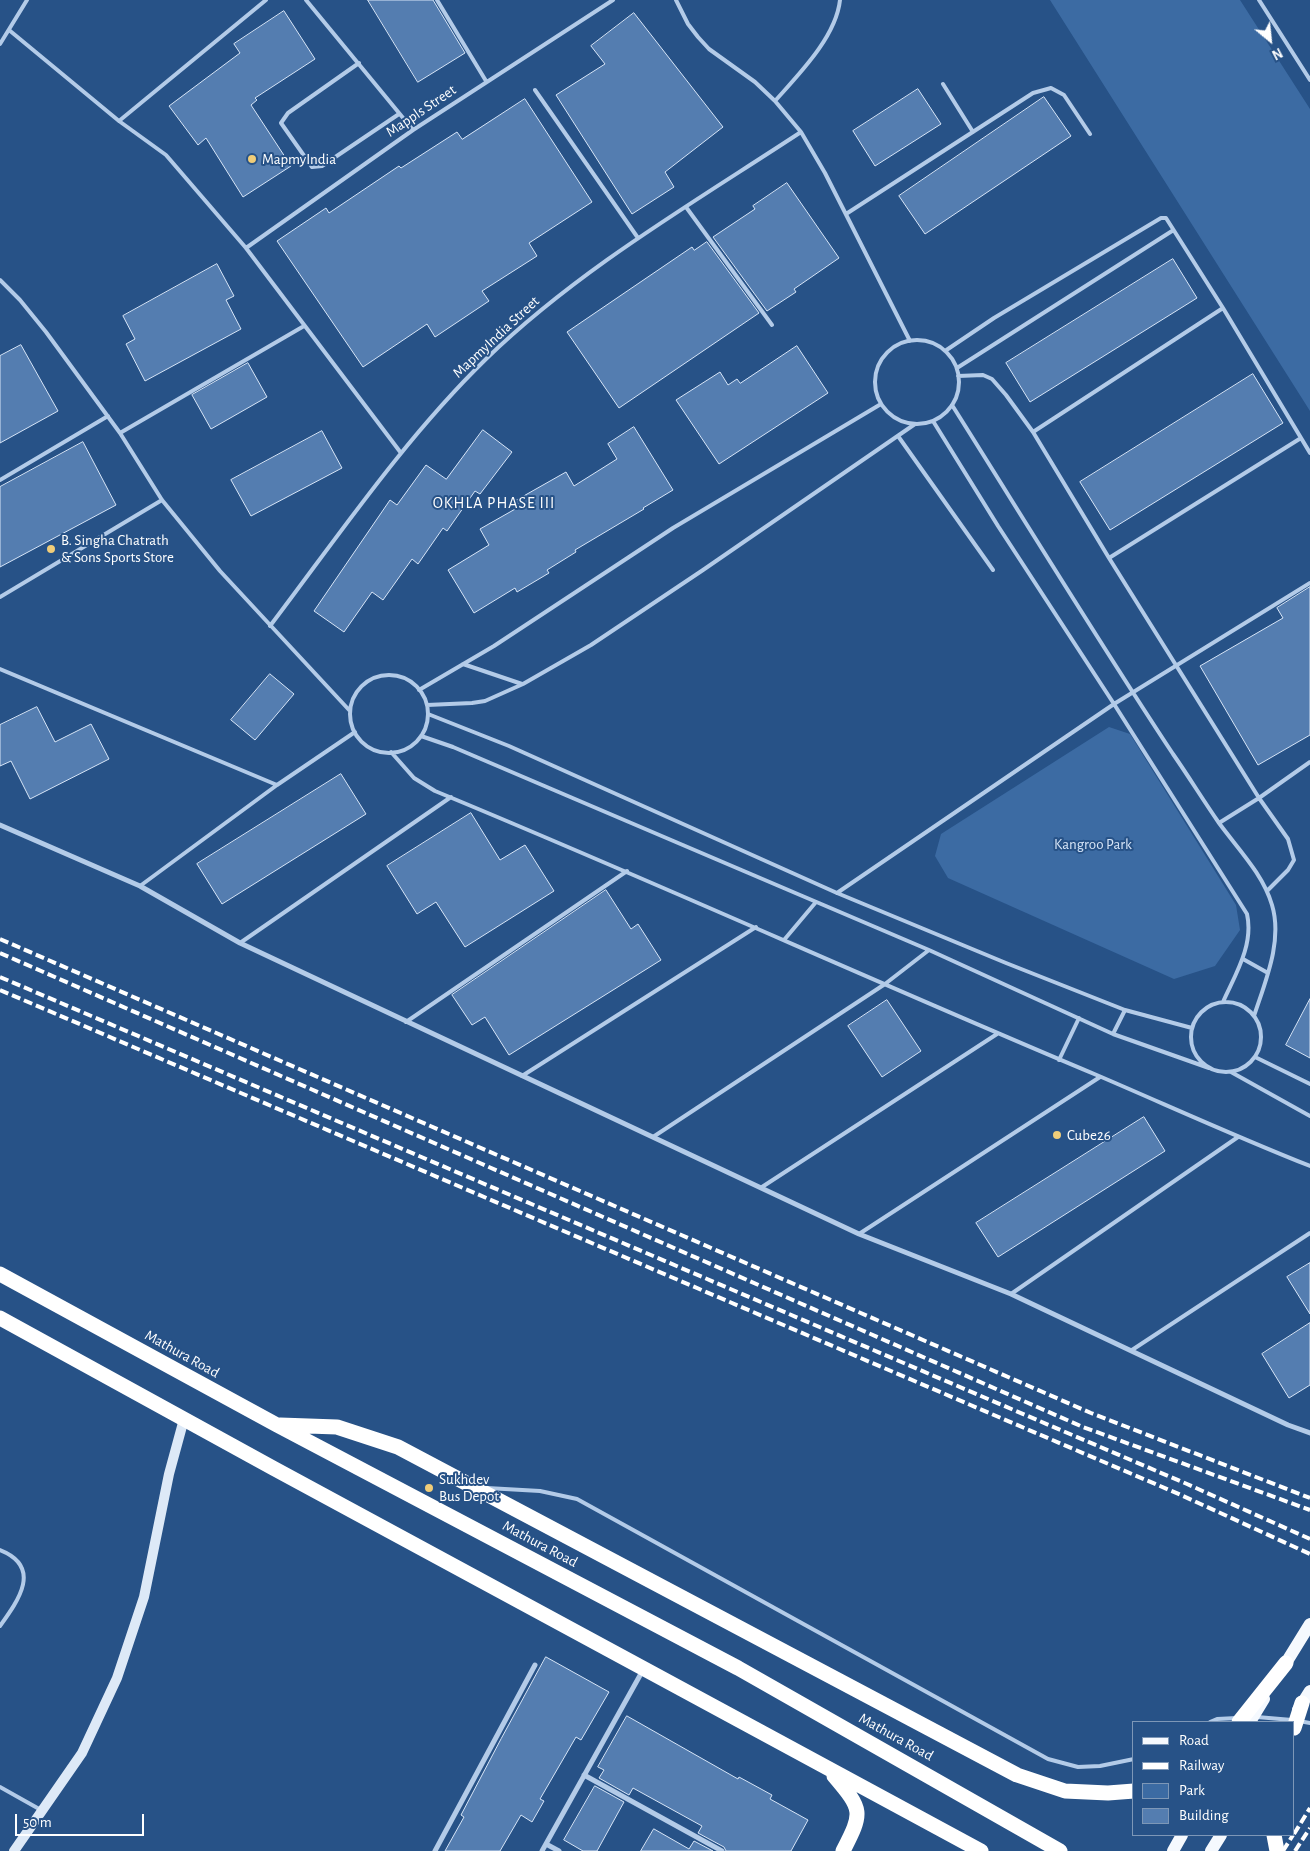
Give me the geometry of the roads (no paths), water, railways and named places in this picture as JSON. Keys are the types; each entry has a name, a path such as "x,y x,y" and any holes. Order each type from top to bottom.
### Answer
{"highway":[{"name":"Mathura Road","path":"0,1274 276,1425 738,1668 1060,1851"},
{"path":"0,1318 981,1851"},
{"path":"276,1425 337,1427 398,1446 1017,1775 1065,1791 1108,1793 1132,1791"},
{"path":"1239,1721 1286,1663"},
{"path":"1295,1725 1306,1697"},
{"path":"828,1769 851,1796 857,1809 857,1823 842,1851"},
{"path":"1274,1836 1277,1851"}],"main road":[{"path":"1251,1721 1310,1624"},
{"path":"1291,1721 1306,1697"},
{"path":"1172,1851 1181,1836"},
{"path":"1211,1851 1220,1836"}],"street":[{"path":"0,825 140,886 240,944 859,1234 1011,1294 1288,1425 1310,1433"},
{"path":"14,1851 82,1753 117,1678 144,1597 169,1474 184,1418"},
{"path":"435,1851 535,1665"},
{"path":"542,1851 643,1669"},
{"path":"584,1775 722,1851"},
{"path":"546,1844 559,1851"}],"lane":[{"path":"0,44 27,0"},
{"path":"119,121 266,0"},
{"path":"306,0 413,130"},
{"path":"437,0 486,81"},
{"name":"Mappls Street","path":"246,248 413,130 613,0"},
{"path":"676,0 688,24 709,49 755,82 775,101 800,132 825,174 910,341"},
{"path":"775,101 810,61 832,26 840,0"},
{"path":"1259,0 1310,80"},
{"path":"9,30 119,121 166,155 246,248 401,453"},
{"path":"359,63 288,113 281,123 312,167 322,166 400,114"},
{"path":"943,84 973,132"},
{"path":"846,214 1032,93 1051,88 1064,95 1090,134"},
{"path":"535,90 638,238"},
{"name":"MapmyIndia Street","path":"270,626 401,453 454,391 487,358 555,298 638,238 800,132"},
{"path":"686,207 772,325"},
{"path":"945,351 994,318 1161,218 1167,220 1172,231 1223,308 1310,453"},
{"path":"957,368 1172,231"},
{"path":"0,280 20,300 46,332 120,432 162,500 220,571 350,711"},
{"path":"1033,432 1223,308"},
{"path":"120,432 304,326"},
{"path":"427,705 485,701 523,684 599,639 915,424 933,421 944,414 958,393 957,368 945,351 930,342 918,340 894,347 884,356 878,367 875,379 876,392 881,404 895,418 915,424"},
{"path":"958,376 983,375 992,379 1033,432 1109,558 1259,798 1288,839 1294,860 1288,870 1267,891"},
{"path":"419,690 494,646 673,528 881,404"},
{"path":"952,404 1133,693 1219,823 1253,868 1267,891 1273,907 1276,924 1275,943 1268,973 1254,1016"},
{"path":"0,480 108,416"},
{"path":"933,421 998,526 1247,914 1250,935 1242,959 1223,1002"},
{"path":"898,436 993,570"},
{"path":"1109,558 1301,438"},
{"path":"0,597 162,500"},
{"path":"837,893 1114,704 1310,583"},
{"path":"462,664 523,684"},
{"path":"0,670 276,786"},
{"path":"395,675 405,678 419,690 427,705 427,722 421,736 409,747 391,752 378,751 369,747 361,740 351,722 350,711 358,692 365,684 374,678 395,675"},
{"path":"428,714 509,746 837,893 1006,963 1126,1010 1192,1028"},
{"path":"140,886 276,786 355,732"},
{"path":"421,736 453,747 929,950 1113,1034 1209,1068 1230,1072 1310,1116"},
{"path":"391,752 414,778 423,785 627,871 997,1034 1310,1166"},
{"path":"1219,823 1259,798 1310,762"},
{"path":"240,944 451,797"},
{"path":"406,1022 627,871"},
{"path":"784,940 816,902"},
{"path":"522,1076 756,927"},
{"path":"653,1137 885,984 929,950"},
{"path":"1242,959 1268,973"},
{"path":"1209,1068 1198,1059 1191,1044 1192,1028 1197,1017 1205,1008 1223,1002 1237,1004 1254,1016 1259,1026 1261,1038 1255,1057 1244,1066 1230,1072"},
{"path":"1113,1034 1126,1010"},
{"path":"1059,1060 1079,1018"},
{"path":"762,1188 997,1034"},
{"path":"1255,1057 1310,1084"},
{"path":"859,1234 1100,1077"},
{"path":"1011,1294 1238,1137"},
{"path":"1132,1350 1310,1233"},
{"path":"475,1487 540,1491 577,1499 1048,1759 1078,1767 1100,1766 1132,1759"},
{"path":"0,1550 12,1555 21,1567 24,1576 23,1587 18,1601 0,1626"},
{"path":"1214,1721 1226,1718 1270,1717 1310,1722"},
{"path":"0,1787 43,1811"}],"railway":[{"path":"0,939 1091,1413 1310,1498"},
{"path":"0,953 1083,1427 1310,1510"},
{"path":"0,977 1187,1484 1310,1539"},
{"path":"0,990 1181,1495 1310,1554"},
{"path":"1295,1832 1310,1808"},
{"path":"1295,1851 1310,1828"},
{"path":"1283,1851 1292,1836"}],"place":[{"name":"MapmyIndia","path":"252,159"},
{"name":"B. Singha Chatrath & Sons Sports Store","path":"51,549"},
{"name":"Cube26","path":"1057,1135"},
{"name":"Sukhdev Bus Depot","path":"429,1488"}],"district":[{"name":"OKHLA PHASE III","path":"494,503"}],"park label":[{"name":"Kangroo Park","path":"1093,844"}]}
